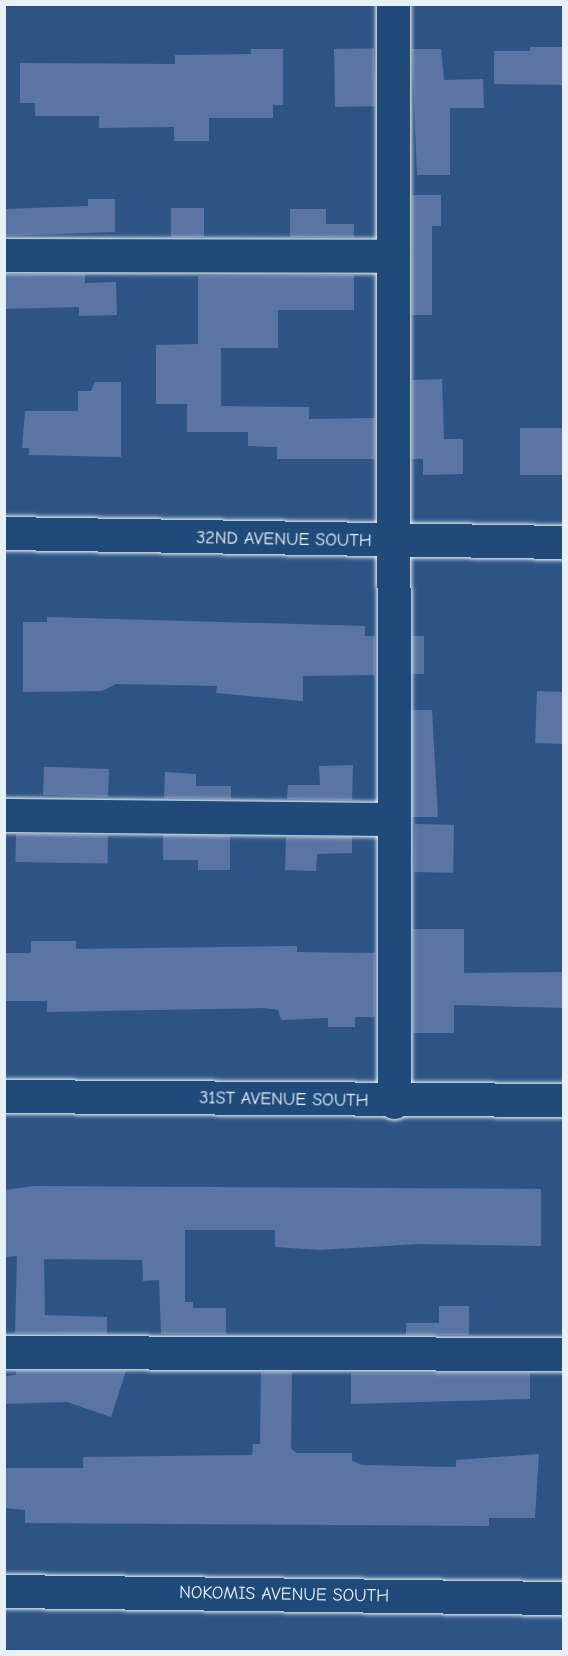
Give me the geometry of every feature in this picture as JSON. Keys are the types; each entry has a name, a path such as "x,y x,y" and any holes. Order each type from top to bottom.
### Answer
{"street":[{"path":"393,4 394,1102"},
{"path":"4,255 393,256"},
{"name":"32ND AVENUE SOUTH","path":"4,533 392,543 564,542"},
{"path":"4,815 392,819"},
{"name":"31ST AVENUE SOUTH","path":"4,1096 394,1102 564,1100"},
{"path":"4,1352 564,1354"},
{"name":"NOKOMIS AVENUE SOUTH","path":"4,1591 564,1598"}],"building":[{"path":"530,47 564,47 564,85 494,84 494,51 530,51"},
{"path":"374,48 375,106 335,107 334,49"},
{"path":"251,49 283,49 283,105 273,105 273,118 209,118 209,141 174,141 174,127 99,128 99,116 35,116 35,103 20,103 20,63 175,64 175,55 251,54"},
{"path":"412,49 441,49 444,80 483,79 484,108 450,108 450,175 417,175"},
{"path":"412,195 441,195 441,226 432,226 432,315 412,315"},
{"path":"88,199 115,199 115,232 4,236 4,209 88,206"},
{"path":"171,208 204,208 204,237 171,237"},
{"path":"290,209 326,209 326,224 354,224 354,237 290,237"},
{"path":"4,274 85,274 85,283 116,282 117,315 79,316 79,307 4,309"},
{"path":"354,275 354,310 278,310 278,348 221,348 221,406 309,407 309,419 375,418 375,459 277,459 277,447 248,446 248,432 187,432 187,404 156,404 156,345 198,344 198,276"},
{"path":"442,379 444,439 463,439 463,474 423,475 423,459 412,459 412,380"},
{"path":"95,382 121,382 121,457 29,455 29,448 22,448 25,411 78,411 78,391 91,391"},
{"path":"520,428 564,428 564,475 520,475"},
{"path":"47,617 365,626 365,636 375,636 375,675 303,676 303,701 216,693 217,686 116,684 102,691 23,692 23,622 47,622"},
{"path":"412,636 424,636 424,674 412,674"},
{"path":"537,691 564,692 562,744 535,743"},
{"path":"412,710 432,710 438,817 412,817"},
{"path":"353,765 352,800 287,799 288,785 320,785 319,766"},
{"path":"44,767 109,769 108,797 43,795"},
{"path":"165,772 196,774 196,786 231,786 231,799 164,798"},
{"path":"415,824 454,825 453,873 414,872"},
{"path":"16,834 108,836 107,864 16,862"},
{"path":"163,835 230,836 230,870 198,870 198,860 163,860"},
{"path":"286,837 352,837 352,853 317,854 316,871 285,870"},
{"path":"413,929 464,929 464,973 564,972 564,1008 454,1005 454,1033 413,1033"},
{"path":"31,941 76,941 76,949 297,946 297,952 375,953 375,1017 355,1017 355,1027 328,1027 328,1018 281,1020 278,1010 265,1008 47,1012 47,1001 4,1001 4,953 31,953"},
{"path":"35,1186 541,1189 541,1246 419,1244 320,1250 275,1247 275,1230 185,1230 185,1302 193,1302 193,1308 226,1308 226,1334 161,1334 159,1280 143,1281 142,1260 44,1259 45,1315 107,1317 107,1334 15,1333 17,1256 4,1257 4,1190"},
{"path":"439,1306 469,1306 469,1335 406,1335 406,1323 439,1323"},
{"path":"16,1371 126,1371 111,1417 67,1402 4,1404 4,1376 16,1375"},
{"path":"261,1372 292,1372 291,1448 296,1453 352,1453 352,1461 362,1465 456,1467 456,1460 539,1454 535,1518 489,1518 489,1526 25,1523 25,1510 4,1508 4,1468 83,1468 83,1457 252,1455 253,1444 260,1444"},
{"path":"351,1373 530,1373 530,1399 351,1404"}]}
